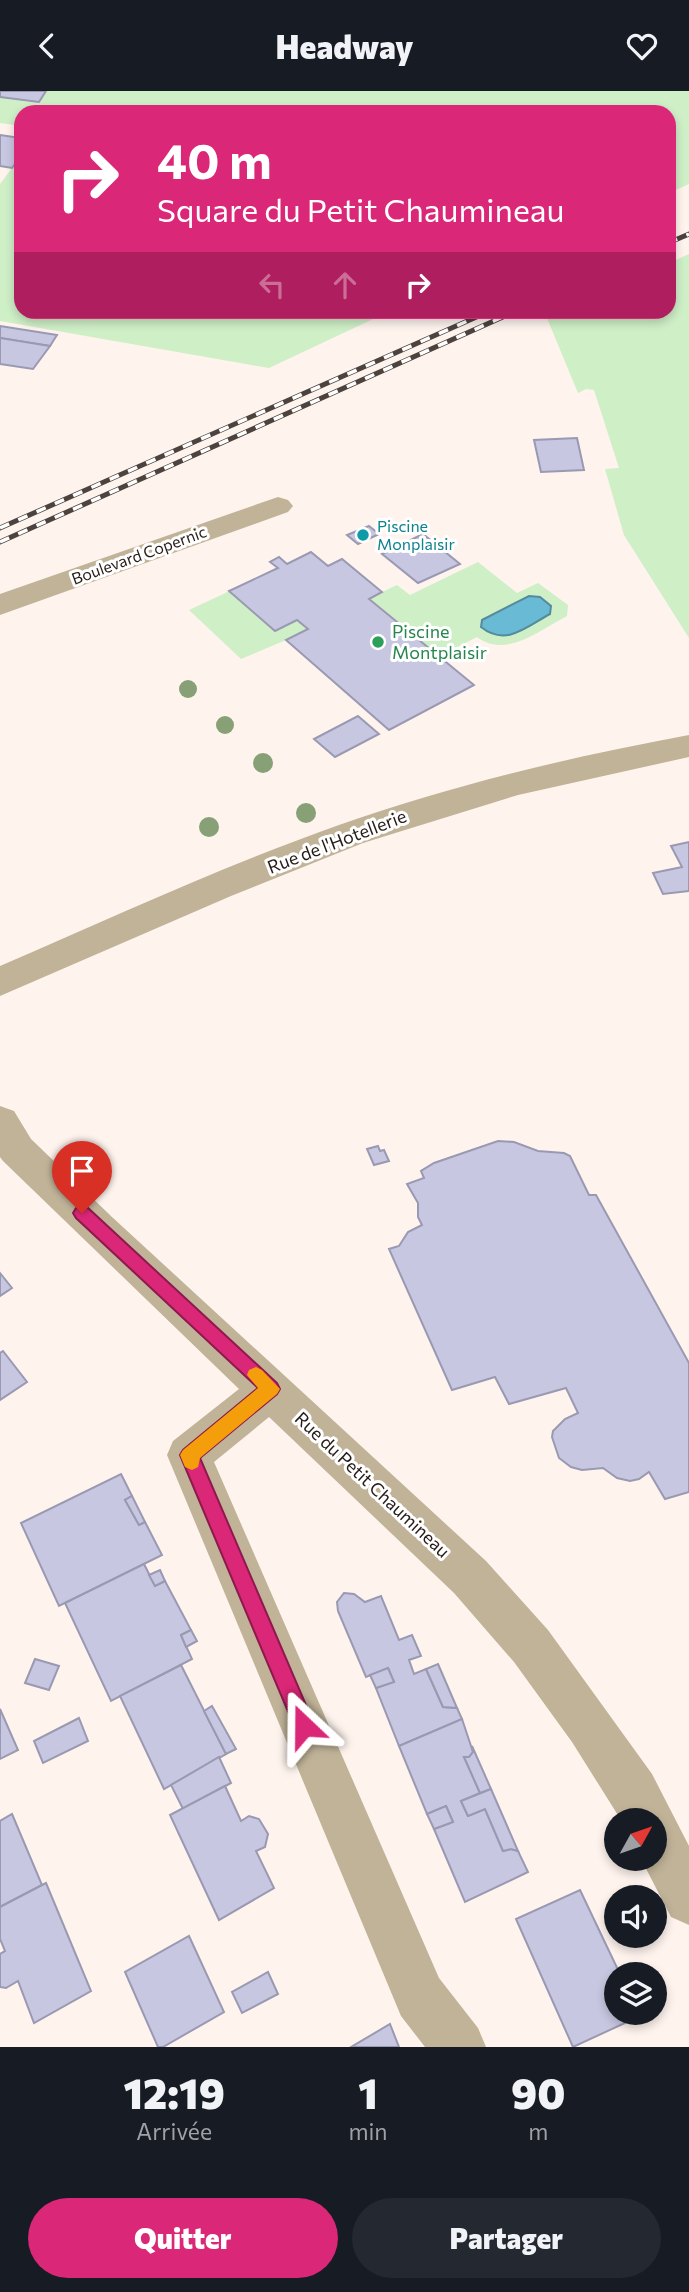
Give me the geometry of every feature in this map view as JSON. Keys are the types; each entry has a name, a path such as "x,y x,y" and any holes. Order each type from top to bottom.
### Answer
{"street":[{"name":"Boulevard Copernic","path":"0,605 278,506"},
{"name":"Rue de l'Hotellerie","path":"0,982 319,846 411,813 521,783 689,746"},
{"name":"Rue du Petit Chaumineau","path":"0,1122 17,1150 98,1229 470,1577 531,1646 589,1725 642,1808"},
{"path":"271,1389 189,1455 420,1997 459,2047"},
{"path":"667,1857 689,1899"}],"green space":[{"path":"0,91 689,91 689,184 676,190 676,105 14,105 14,125 0,123"},
{"path":"14,165 14,319 373,319 269,368 0,321 0,184"},
{"path":"689,254 689,638 624,535 605,469 619,468 594,390 586,389 578,393 547,319 676,319 676,260"},
{"name":"Piscine Montplaisir","path":"311,552 328,566 342,559 382,592 397,585 410,595 478,562 517,593 538,583 568,605 567,616 534,635 511,644 488,643 477,637 440,656 474,685 389,730 286,640 241,659 189,610 277,569 270,562 279,557 287,564"}],"water":[{"path":"529,596 540,597 551,606 550,614 516,633 507,635 490,633 481,627 482,620"}],"building":[{"path":"0,91 46,91 39,102 0,97"},
{"path":"0,135 14,137 14,165 12,168 0,166"},
{"path":"0,326 57,335 50,346 0,338"},
{"path":"0,338 50,346 33,369 0,364"},
{"path":"577,438 584,470 541,472 534,440"},
{"name":"Piscine Monplaisir","path":"369,526 379,534 358,544 347,535"},
{"path":"423,534 460,564 418,583 382,554"},
{"path":"311,552 328,566 342,559 382,592 369,599 474,685 389,730 286,640 308,629 297,620 275,631 229,591 278,568 270,562 279,557 287,564"},
{"path":"358,716 379,734 335,757 314,739"},
{"path":"689,842 689,891 663,894 653,873 682,867 671,846"},
{"path":"498,1141 514,1142 538,1151 570,1156 589,1195 596,1195 689,1363 689,1492 665,1499 649,1472 630,1481 617,1478 603,1468 582,1470 571,1467 559,1458 552,1437 553,1431 565,1419 578,1413 566,1388 509,1404 495,1377 452,1390 389,1249 399,1246 408,1232 422,1225 418,1217 418,1203 407,1184 424,1178 421,1171 434,1163"},
{"path":"378,1146 380,1151 384,1150 389,1161 374,1165 367,1149"},
{"path":"0,1273 12,1288 0,1296"},
{"path":"3,1351 27,1382 0,1400 0,1353"},
{"path":"121,1474 132,1496 125,1500 139,1525 145,1522 162,1555 59,1606 21,1523"},
{"path":"132,1496 145,1522 139,1525 125,1500"},
{"path":"144,1564 155,1586 165,1581 191,1630 181,1635 192,1659 111,1701 65,1603"},
{"path":"160,1570 165,1581 155,1586 149,1575"},
{"path":"344,1593 354,1594 365,1602 381,1596 399,1640 412,1635 421,1656 409,1660 414,1674 426,1669 443,1707 457,1708 462,1719 399,1746 376,1688 394,1682 388,1668 366,1677 338,1611 337,1602"},
{"path":"191,1630 197,1641 186,1647 181,1635"},
{"path":"35,1659 59,1666 49,1690 25,1683"},
{"path":"438,1664 457,1708 443,1707 426,1669"},
{"path":"181,1665 226,1754 164,1789 120,1696"},
{"path":"388,1668 394,1682 376,1688 370,1675"},
{"path":"212,1706 236,1749 226,1754 204,1711"},
{"path":"0,1709 18,1750 0,1759"},
{"path":"79,1718 88,1741 43,1763 34,1741"},
{"path":"462,1719 473,1752 469,1757 464,1757 480,1793 461,1801 468,1816 485,1809 503,1851 518,1851 528,1872 465,1902 434,1829 453,1822 446,1806 427,1814 399,1746"},
{"path":"472,1746 491,1789 480,1793 464,1757 469,1757 473,1752"},
{"path":"219,1757 231,1783 183,1809 171,1785"},
{"path":"225,1786 241,1821 249,1816 259,1819 268,1834 265,1847 256,1851 274,1888 219,1920 170,1815"},
{"path":"491,1789 518,1851 503,1851 485,1809 468,1816 461,1801"},
{"path":"446,1806 453,1822 434,1829 427,1814"},
{"path":"12,1814 42,1885 0,1907 0,1821"},
{"path":"46,1883 91,1991 34,2023 18,1981 6,1988 0,1987 0,1954 5,1951 0,1939 0,1907"},
{"path":"580,1890 604,1940 604,1948 608,1948 614,1962 604,1962 604,2025 621,2025 573,2047 516,1919"},
{"path":"189,1936 224,2012 163,2047 158,2047 125,1972"},
{"path":"268,1972 278,1994 242,2013 232,1992"},
{"path":"390,2024 399,2047 351,2047"}],"railway":[{"path":"676,240 689,234"},
{"path":"0,528 472,319"},
{"path":"0,542 498,319"}],"slow traffic":[{"path":"192,1461 189,1455 271,1389 256,1375"}],"place":[{"name":"Piscine Monplaisir","path":"363,535"},
{"name":"Piscine Montplaisir","path":"378,642"}],"route":[{"path":"82,1213 271,1389 189,1455 304,1726"}]}
